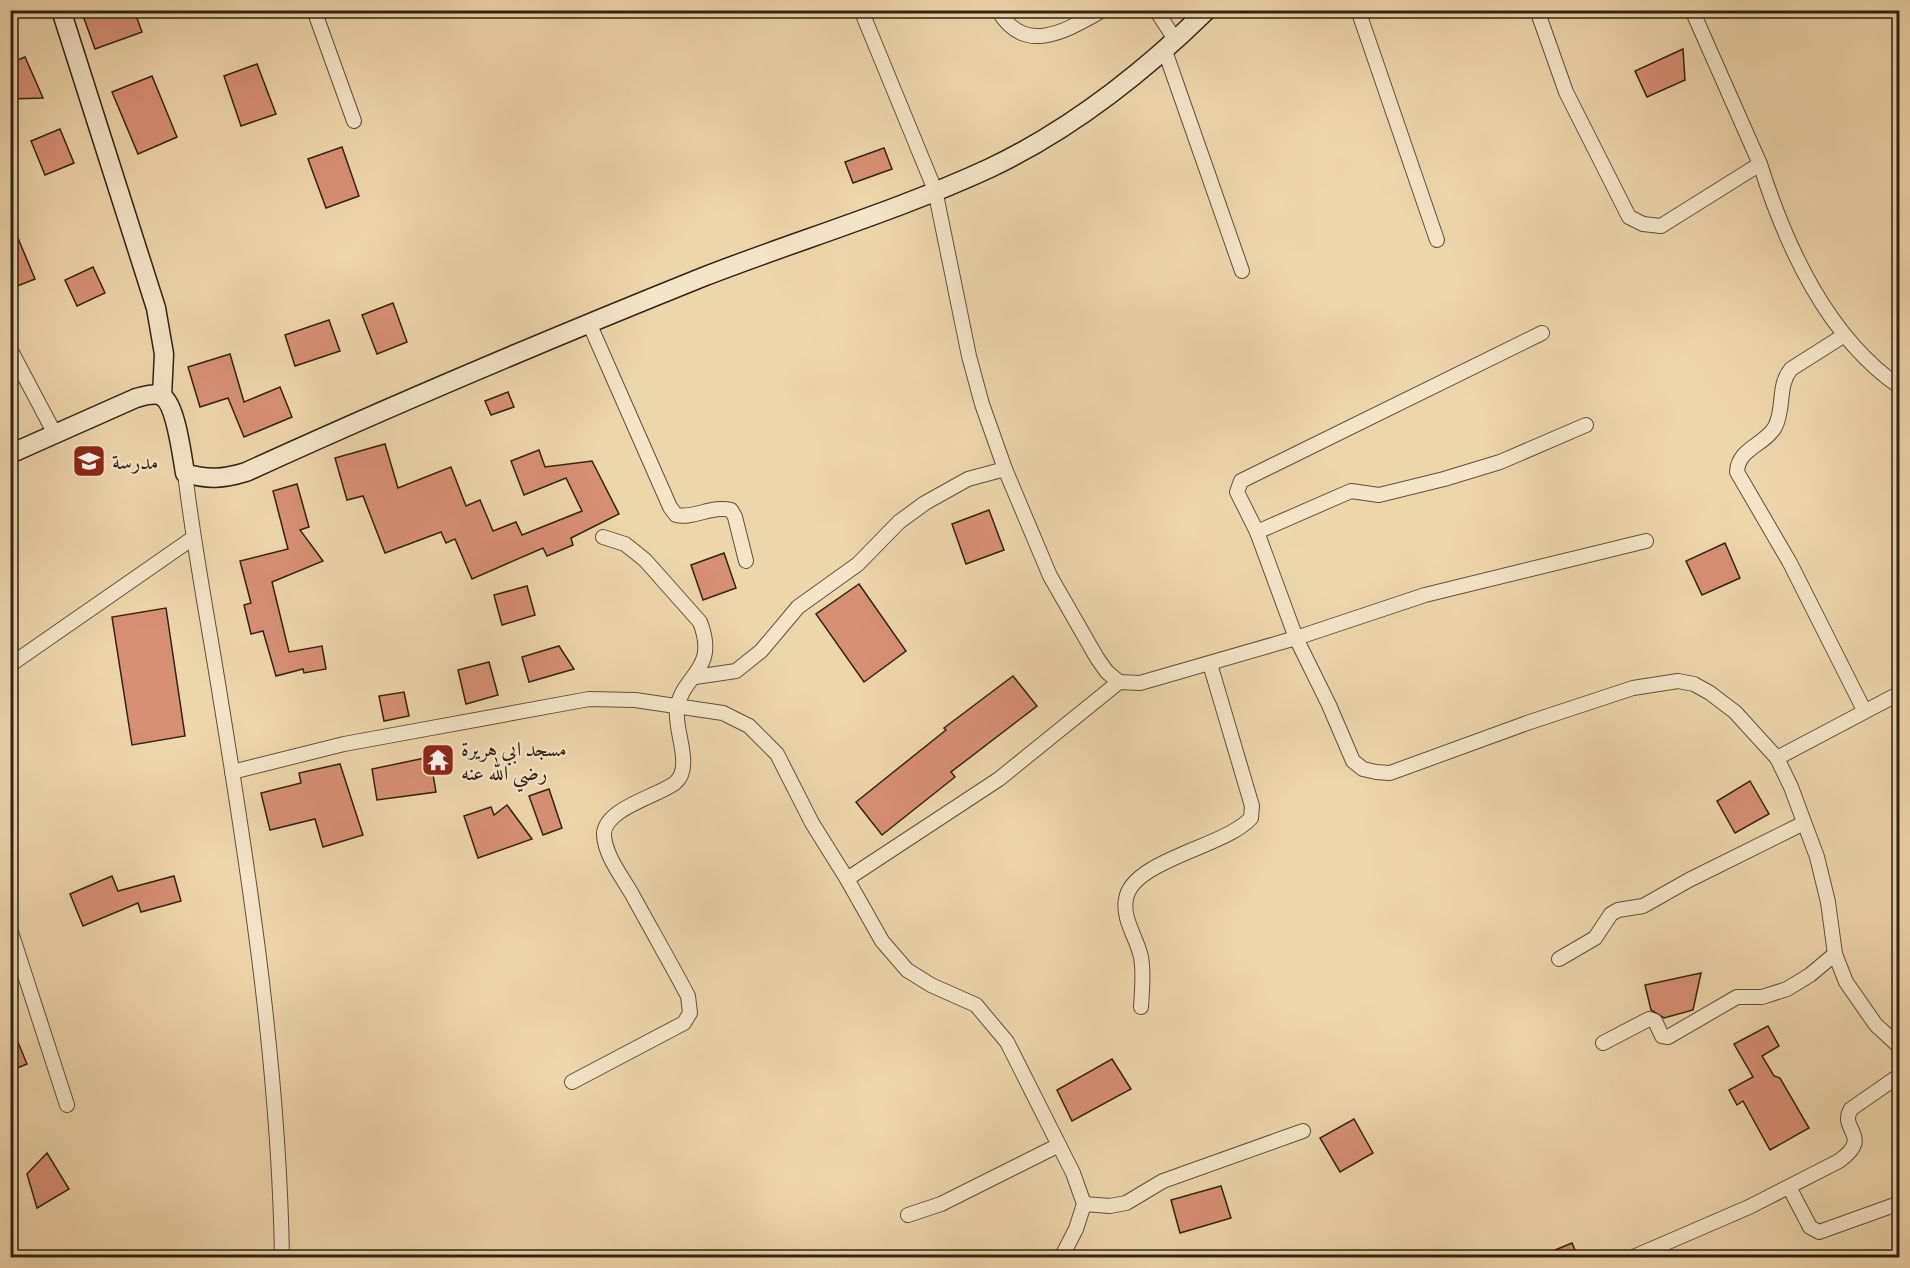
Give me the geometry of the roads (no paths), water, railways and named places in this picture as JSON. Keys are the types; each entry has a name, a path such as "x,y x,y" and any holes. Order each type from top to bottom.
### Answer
{"street":[{"path":"61,10 156,308 164,354 162,396"},
{"path":"314,10 354,122"},
{"path":"861,10 935,190 969,356 982,404 1005,469 1050,576 1102,665 1119,682"},
{"path":"998,10 1007,26 1023,34 1040,38 1066,30 1103,10"},
{"path":"1156,10 1170,46 1242,271"},
{"path":"185,473 205,479 224,479 246,472 422,392 589,323 991,167 1060,129 1126,85 1208,10"},
{"path":"1358,10 1437,240"},
{"path":"1537,10 1566,92 1629,217 1643,224 1661,226 1760,164"},
{"path":"1692,10 1810,282 1843,336 1880,373 1899,387"},
{"path":"589,323 670,507 676,515 686,517 705,511 731,510 735,517 746,561"},
{"path":"1542,333 1241,481 1238,492 1257,532 1296,638 1353,761 1363,769 1390,772 1633,688 1678,681 1694,684 1735,712 1777,758 1817,857 1828,902 1835,954 1846,982 1860,1005 1899,1047"},
{"path":"1843,336 1791,369 1785,376 1781,390 1780,411 1774,428 1743,455 1737,472 1790,563 1864,710"},
{"path":"10,349 55,434"},
{"path":"10,454 136,398 152,394 162,396 171,405 185,473 193,538 232,772 267,1016 282,1257"},
{"path":"1257,532 1351,491 1379,495 1444,479 1500,462 1586,425"},
{"path":"695,677 736,671 760,651 798,607 858,564 899,522 925,503 968,479 1005,469"},
{"path":"572,1082 684,1023 690,1012 688,996 611,858 604,832 608,822 628,807 675,783 682,774 684,765 677,726 678,706 695,677 706,649 700,622 645,560 625,544 603,537"},
{"path":"10,665 193,538"},
{"path":"847,879 922,832 999,779 1119,682 1140,683 1296,638 1425,595 1646,541"},
{"path":"1141,1007 1144,977 1141,954 1128,920 1125,901 1129,889 1145,874 1237,830 1251,818 1252,806 1210,664"},
{"path":"1777,758 1899,693"},
{"path":"232,772 344,744 589,699 635,700 723,713 749,726 777,754 812,823 882,941 907,970 930,985 976,1005 1007,1042 1073,1173 1084,1204 1076,1229 1061,1257"},
{"path":"1560,959 1595,938 1611,914 1618,910 1643,906 1689,880 1804,823"},
{"path":"10,928 67,1105"},
{"path":"1603,1043 1649,1019 1655,1021 1662,1036 1668,1037 1737,997 1762,998 1787,989 1810,975 1835,954"},
{"path":"1631,1257 1749,1207 1852,1151 1855,1144 1848,1118 1851,1109 1899,1076"},
{"path":"1084,1204 1110,1206 1126,1203 1162,1181 1303,1131"},
{"path":"908,1215 941,1204 1059,1145"},
{"path":"1789,1187 1810,1227 1819,1232 1899,1203"}],"place":[{"name":"مدرسة","path":"89,461"},
{"name":"مسجد ابي هريرة رضي الله عنه","path":"438,760"}]}
